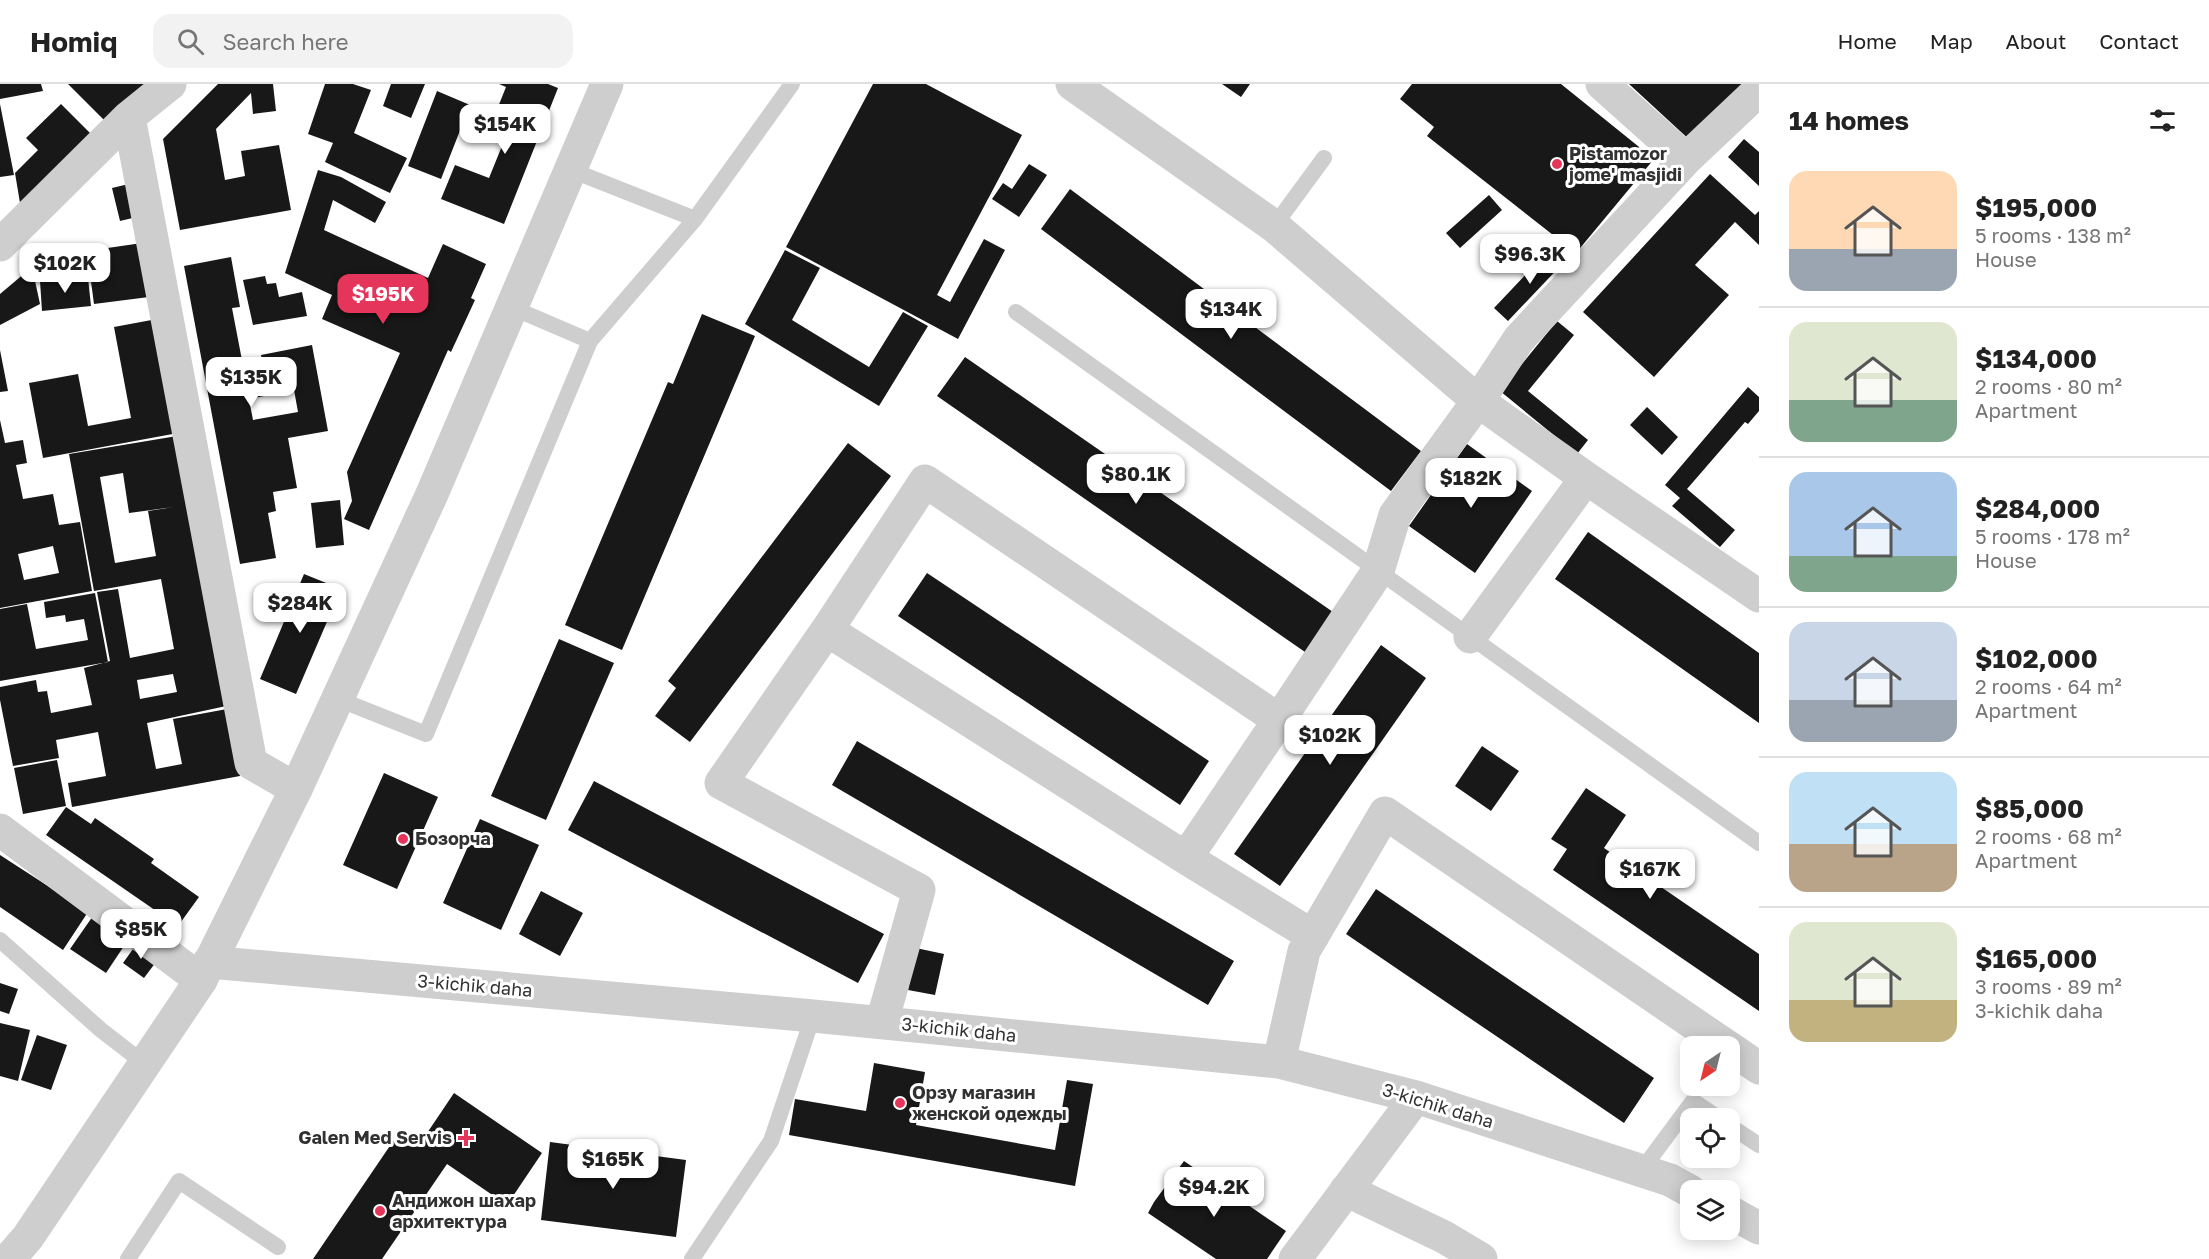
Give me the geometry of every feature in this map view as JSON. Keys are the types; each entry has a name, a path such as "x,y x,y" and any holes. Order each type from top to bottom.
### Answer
{"street":[{"path":"0,245 129,117 170,84"},
{"path":"12,1246 145,1064 205,971 296,789 432,494 607,84"},
{"path":"1072,84 1274,226 1478,401 1586,478 1757,592"},
{"path":"1602,84 1686,159"},
{"path":"1186,858 1378,570 1395,515 1478,401 1519,339 1686,159 1759,90"},
{"path":"129,117 251,763 296,789"},
{"path":"1470,637 1586,478"},
{"path":"882,1022 919,890 721,783 827,630 925,481 1280,720"},
{"path":"827,630 1313,936"},
{"path":"1279,1062 1304,951 1385,813 1713,1036"},
{"path":"0,830 205,971"},
{"name":"3-kichik daha","path":"205,971 813,1016 1279,1062 1416,1097 1670,1180 1680,1186"},
{"path":"1740,1055 1759,1068"},
{"path":"1295,1259 1416,1097"},
{"path":"1346,1190 1444,1237 1481,1259"},
{"path":"1740,1218 1759,1228"}],"lane":[{"path":"338,699 426,734 590,341 694,219 792,84"},
{"path":"1274,226 1324,158"},
{"path":"572,170 694,219"},
{"path":"513,308 590,341"},
{"path":"1016,312 1759,843"},
{"path":"0,940 101,1030 145,1064"},
{"path":"692,1259 771,1141 813,1016"},
{"path":"1688,1108 1693,1101 1704,1108"},
{"path":"1641,1171 1680,1118"},
{"path":"1740,1133 1759,1145"},
{"path":"128,1259 179,1181 278,1247"}],"building":[{"path":"0,84 41,84 43,91 0,99"},
{"path":"68,84 152,84 110,126"},
{"path":"218,84 273,84 276,111 253,114 251,93 216,129 225,180 245,176 241,151 279,145 291,210 180,230 163,139"},
{"path":"325,84 353,84 371,90 354,133 407,158 390,193 325,162 333,143 308,134"},
{"path":"391,84 425,84 411,118 383,106"},
{"path":"499,84 548,84 558,88 504,224 441,199 455,165 489,178 515,114 498,107 506,87"},
{"path":"873,84 926,84 1022,135 937,295 950,302 984,239 1005,250 958,339 786,247"},
{"path":"1222,84 1250,84 1241,97"},
{"name":"Pistamozor jome' masjidi","path":"1412,84 1561,84 1654,159 1576,253 1427,136 1434,127 1400,99"},
{"path":"1629,84 1747,84 1693,143"},
{"path":"437,91 470,105 441,179 408,166"},
{"path":"0,104 14,175 0,177"},
{"path":"61,104 91,134 21,209 15,173 38,150 26,138"},
{"path":"1744,139 1759,152 1759,186 1728,157"},
{"path":"1029,164 1047,175 1019,217 992,199 1003,183 1012,189"},
{"path":"318,170 341,177 386,202 375,223 333,200 324,230 428,278 443,244 486,264 471,298 475,300 451,352 448,350 369,530 344,519 352,501 347,472 400,353 322,319 332,295 285,273"},
{"path":"1710,174 1755,215 1759,211 1759,245 1735,222 1695,265 1729,295 1654,377 1583,312"},
{"path":"133,183 141,216 120,221 112,188"},
{"path":"1070,189 1421,451 1391,491 1041,229"},
{"path":"1489,195 1502,210 1460,248 1446,233"},
{"path":"142,243 149,297 94,304 87,251"},
{"path":"1551,248 1565,261 1508,321 1494,308"},
{"path":"785,250 820,268 792,320 869,367 903,312 928,326 879,406 745,324"},
{"path":"231,257 240,307 232,308 245,376 264,372 261,355 312,345 328,431 288,438 297,488 273,492 276,511 268,513 276,558 240,564 184,266","holes":["294,390 298,412 253,420 249,399"]},
{"path":"32,267 40,304 0,325 0,294"},
{"path":"265,276 267,284 276,283 279,297 302,292 307,316 253,325 243,280"},
{"path":"88,278 91,306 42,311 40,281"},
{"path":"702,314 755,336 622,650 565,625 668,382 673,384"},
{"path":"157,319 178,433 43,458 29,383 78,374 88,426 131,418 114,327"},
{"path":"1557,321 1574,335 1528,391 1588,440 1577,454 1500,391"},
{"path":"0,350 8,391 0,392"},
{"path":"965,357 1333,612 1305,652 937,396"},
{"path":"1748,387 1759,397 1759,411 1748,424 1745,422 1687,489 1735,530 1720,547 1672,506 1680,498 1665,485"},
{"path":"1647,407 1678,437 1662,455 1630,425"},
{"path":"0,420 5,443 23,440 27,463 16,465 23,499 53,494 59,525 80,522 92,591 0,608","holes":["53,546 59,573 24,580 18,554"]},
{"path":"183,435 231,705 147,723 156,769 182,764 173,719 227,709 240,776 72,807 68,783 106,776 98,732 56,740 59,758 13,766 0,700 0,687 36,680 38,692 47,691 51,713 92,705 84,668 110,661 97,592 118,589 130,658 174,649 161,579 94,591 69,454","holes":["123,473 129,513 174,507 148,511 156,556 115,563 100,477","173,674 177,692 140,699 137,680"]},
{"path":"848,443 891,476 690,742 655,716 676,688 668,681"},
{"path":"1467,444 1532,491 1475,573 1409,526"},
{"path":"340,500 344,545 316,548 311,503"},
{"path":"1588,532 1759,653 1759,723 1555,579"},
{"path":"927,573 1209,761 1180,805 898,616"},
{"path":"304,574 341,589 296,694 260,679"},
{"path":"95,593 108,662 0,681 0,609 27,604 36,649 88,640 84,619 66,622 65,615 46,618 44,602"},
{"path":"559,639 614,663 546,820 491,796"},
{"path":"1381,645 1426,678 1280,886 1234,854"},
{"path":"857,741 1234,961 1208,1005 832,785"},
{"path":"1482,746 1519,771 1491,811 1455,786"},
{"path":"57,760 66,806 23,814 14,768"},
{"path":"384,773 438,797 397,889 343,865"},
{"path":"594,781 884,934 858,983 568,830"},
{"path":"1586,788 1626,815 1604,848 1759,954 1759,1011 1553,870 1567,849 1551,839"},
{"path":"66,807 91,824 95,818 154,859 151,863 199,897 178,926 46,835"},
{"path":"480,819 539,845 501,930 443,903"},
{"path":"0,855 88,912 63,950 0,907"},
{"path":"1376,889 1654,1078 1624,1123 1346,934"},
{"path":"541,891 583,913 560,956 519,934"},
{"path":"95,913 130,937 106,973 70,949"},
{"path":"138,942 159,958 144,978 123,963"},
{"path":"916,948 944,954 935,995 908,990"},
{"path":"0,983 18,989 9,1014 0,1011"},
{"path":"0,1023 30,1030 18,1081 0,1076"},
{"path":"37,1035 67,1045 51,1090 21,1080"},
{"path":"874,1063 925,1072 916,1125 1055,1150 1067,1080 1093,1084 1075,1186 789,1135 795,1099 866,1111"},
{"path":"454,1093 542,1153 507,1205 447,1164 382,1259 313,1259 400,1131 419,1145"},
{"path":"550,1142 686,1160 676,1237 541,1220"},
{"path":"1184,1161 1286,1231 1267,1259 1216,1259 1148,1213"}],"place":[{"name":"Pistamozor jome' masjidi","path":"1557,164"},
{"name":"Бозорча","path":"403,839"},
{"name":"Орзу магазин женской одежды","path":"900,1103"},
{"name":"Galen Med Servis","path":"466,1138"},
{"name":"Андижон шахар архитектура","path":"380,1211"}]}
